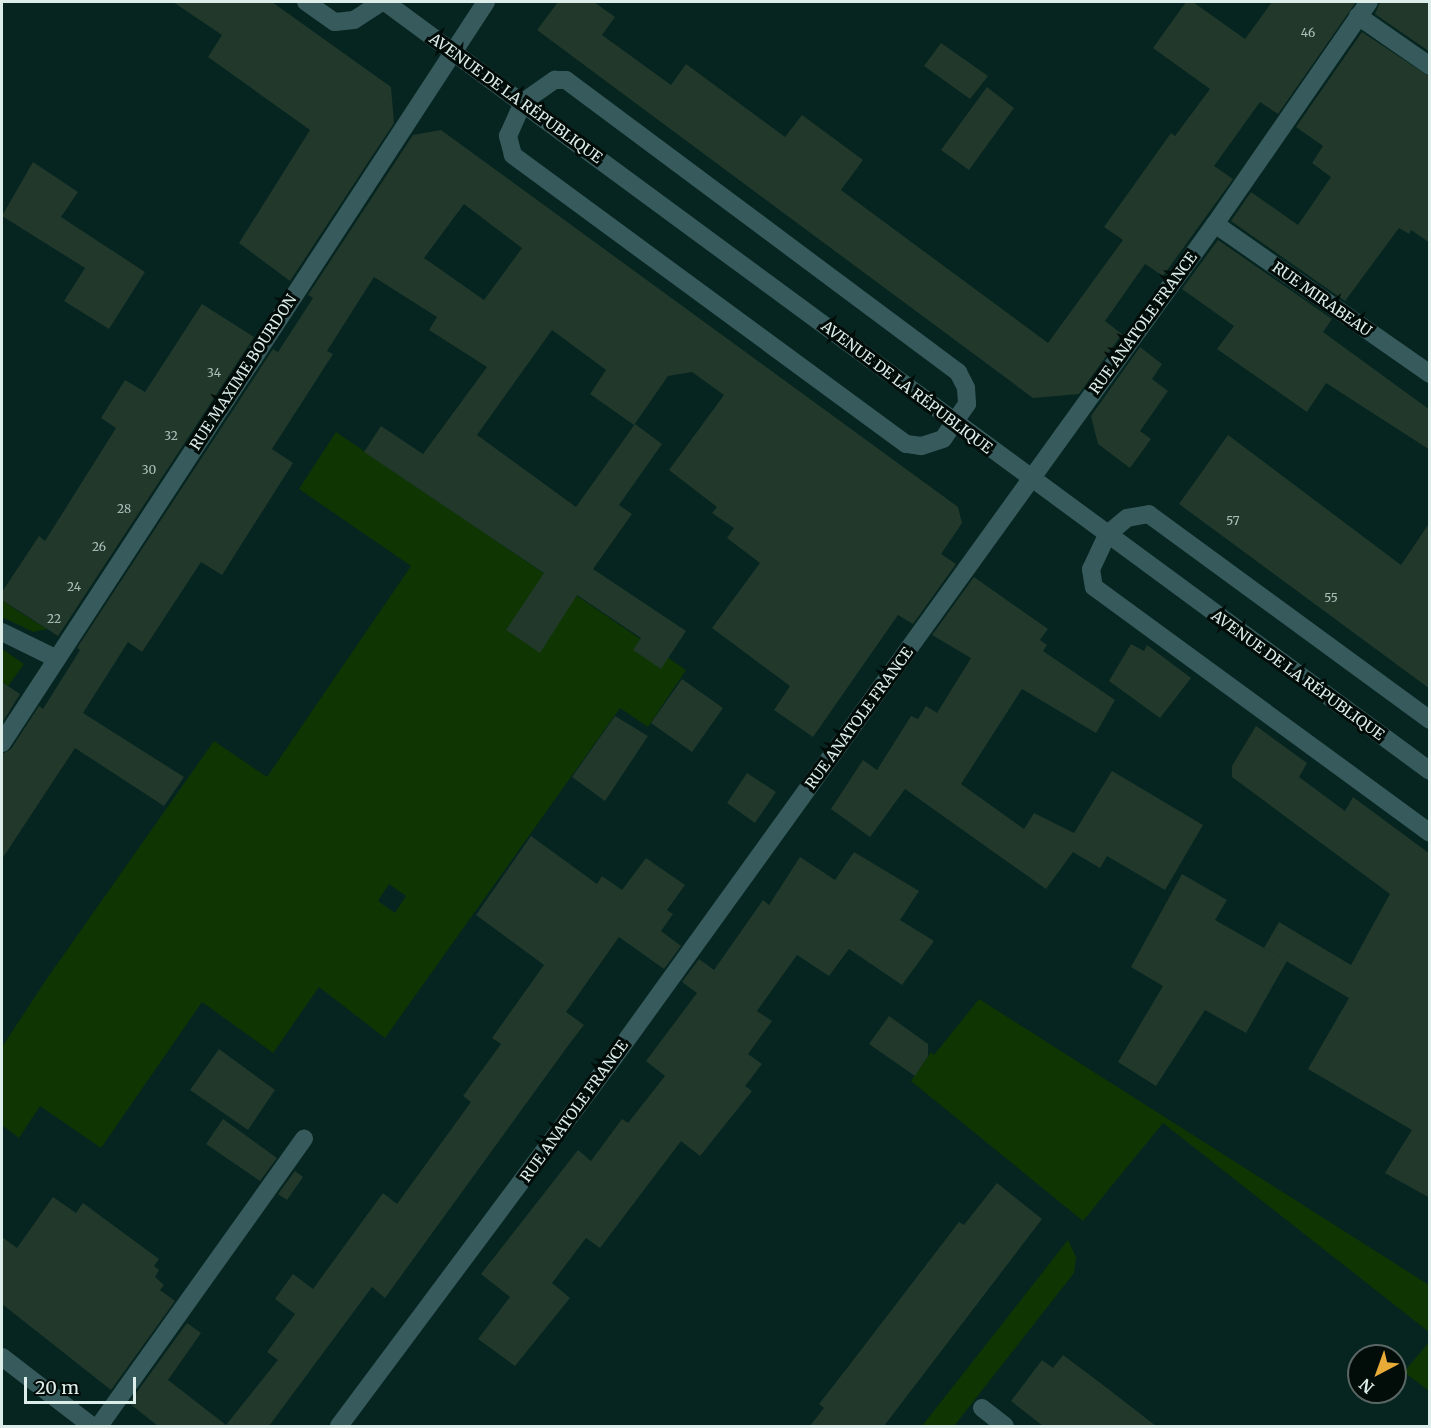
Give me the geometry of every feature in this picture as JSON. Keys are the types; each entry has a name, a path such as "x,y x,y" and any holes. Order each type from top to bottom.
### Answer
{"street":[{"path":"306,2 335,22 368,14 384,2"},
{"name":"AVENUE DE LA RÉPUBLIQUE","path":"384,2 523,102 957,423 1029,479 1430,771"},
{"name":"RUE MAXIME BOURDON","path":"2,743 486,2"},
{"path":"1364,9 1430,66"},
{"name":"RUE ANATOLE FRANCE","path":"339,1426 607,1067 1215,224 1364,9"},
{"path":"566,80 958,372 966,388 967,404 957,423 932,444 906,444 513,156 508,136 523,102 546,84 566,80"},
{"name":"RUE MIRABEAU","path":"1215,224 1430,374"},
{"path":"1430,720 1149,514 1127,518 1107,535 1091,568 1094,587 1430,833"},
{"path":"2,632 57,659"},
{"path":"99,1426 304,1139"},
{"path":"2,1357 92,1426"},
{"path":"982,1408 1005,1426"}],"green space":[{"path":"336,432 686,670 648,727 620,708 385,1038 319,987 273,1053 202,1002 101,1148 40,1106 19,1138 2,1125 2,1047 48,977 214,741 267,777 411,566 299,489","holes":["389,884 406,896 395,913 378,901"]},
{"path":"2,600 47,629 33,632 2,617"},
{"path":"2,649 24,664 8,686 2,682"},
{"path":"979,999 1429,1285 1429,1332 1163,1123 1083,1221 911,1081 931,1052 934,1055"},
{"path":"1068,1240 1076,1257 1074,1273 954,1426 922,1426"},
{"path":"1429,1342 1429,1391 1407,1374 1407,1368"}],"building":[{"path":"173,2 272,2 391,87 394,123 290,281 239,243 310,130 208,57 222,35"},
{"path":"558,2 594,2 615,17 602,35 671,85 686,64 785,137 802,115 863,160 841,190 1048,343 1123,240 1104,227 1171,133 1175,136 1210,89 1153,48 1186,2 1193,2 1245,39 1272,2 1356,2 1278,114 1260,102 1214,166 1233,179 1163,276 1145,264 1105,321 1122,334 1079,394 1033,398 537,30"},
{"path":"1380,2 1430,2 1430,52 1375,14"},
{"path":"1362,32 1430,77 1430,243 1411,230 1409,234 1399,228 1345,301 1231,221 1251,192 1298,225 1331,177 1312,163 1323,146 1296,127"},
{"path":"941,43 988,76 970,99 924,66"},
{"path":"987,87 1014,108 969,170 941,150"},
{"path":"441,130 958,507 962,523 941,554 956,564 913,624 898,615 813,737 774,710 790,686 712,628 760,563 727,538 734,528 712,513 717,507 669,470 724,395 692,372 668,376 634,425 590,394 606,370 552,330 477,435 576,507 635,424 662,444 619,505 632,514 593,569 686,631 661,669 633,650 641,638 577,595 540,653 506,630 544,573 364,452 381,426 423,454 487,367 429,330 437,317 374,277 327,351 333,354 272,449 293,463 222,575 201,562 142,652 128,642 83,713 184,777 164,806 75,748 2,859 2,754 11,749 39,706 43,709 80,650 77,648 273,349 278,352 313,298 308,295 413,135","holes":["464,204 522,248 484,300 424,258"]},
{"path":"33,162 78,192 61,217 145,272 109,329 64,301 85,268 2,216"},
{"path":"1218,240 1332,319 1323,332 1430,410 1430,450 1326,383 1307,412 1217,349 1234,326 1182,289"},
{"path":"202,304 254,337 58,636 2,600 2,592 39,536 45,541 116,428 101,418 125,380 145,392"},
{"path":"1140,347 1162,364 1152,379 1168,391 1140,431 1151,439 1130,468 1098,444 1091,416"},
{"path":"1228,435 1401,565 1430,522 1430,689 1179,504"},
{"path":"974,577 1048,629 1040,640 1047,645 1043,651 1115,700 1096,733 1022,689 961,784 1024,829 1034,813 1074,833 1112,771 1203,825 1165,890 1107,856 1100,868 1073,852 1046,889 905,789 870,837 831,809 863,760 877,770 911,716 918,719 926,706 937,713 971,658 932,635"},
{"path":"1131,644 1144,651 1147,645 1191,678 1160,718 1109,681"},
{"path":"682,679 723,708 692,752 651,723"},
{"path":"2,682 20,694 2,723"},
{"path":"615,716 648,736 605,801 572,777"},
{"path":"1256,726 1307,763 1299,777 1345,811 1353,797 1430,854 1430,1198 1385,1173 1412,1130 1308,1069 1349,998 1264,948 1279,922 1351,965 1390,894 1232,777 1232,766"},
{"path":"747,773 776,792 755,823 727,803"},
{"path":"531,836 597,884 602,876 622,890 646,858 685,885 667,910 673,914 661,931 681,946 664,969 619,937 566,1012 584,1025 385,1298 372,1287 269,1426 158,1426 129,1403 187,1323 201,1333 168,1380 226,1425 278,1360 267,1352 295,1314 275,1299 293,1274 313,1289 383,1193 397,1204 471,1102 463,1096 501,1044 492,1038 544,965 476,915"},
{"path":"854,852 919,891 900,920 934,941 902,985 849,949 829,976 797,955 757,1011 772,1021 748,1054 762,1064 745,1086 752,1091 700,1156 681,1141 600,1248 586,1238 552,1283 570,1298 515,1366 478,1339 510,1297 481,1274 578,1150 591,1161 622,1119 628,1123 665,1076 646,1061 697,993 682,982 699,959 714,970 763,900 769,905 800,857 835,880"},
{"path":"1182,874 1227,900 1215,920 1287,961 1246,1033 1205,1010 1156,1086 1118,1062 1163,986 1131,967"},
{"path":"889,1016 928,1044 928,1056 915,1076 869,1044"},
{"path":"219,1049 275,1090 248,1130 190,1090"},
{"path":"223,1119 277,1158 260,1181 206,1144"},
{"path":"295,1171 303,1177 287,1200 278,1194"},
{"path":"997,1183 1042,1219 884,1426 810,1426 824,1408 819,1404 959,1222 964,1225"},
{"path":"53,1197 76,1213 83,1203 159,1259 154,1266 159,1270 155,1277 164,1285 160,1290 175,1301 111,1390 2,1304 2,1237 17,1248"},
{"path":"1063,1355 1156,1426 1043,1426 1011,1401 1042,1360 1053,1368"}]}
